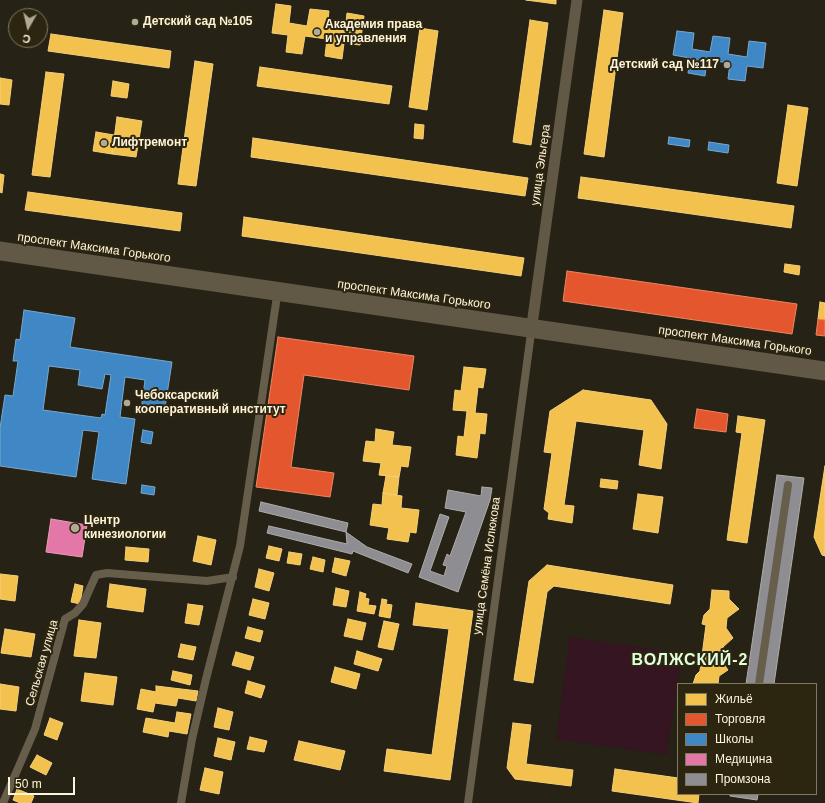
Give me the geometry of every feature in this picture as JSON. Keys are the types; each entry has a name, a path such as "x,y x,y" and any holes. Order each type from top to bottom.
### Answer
{"main road":[{"name":"улица Эльгера","path":"531,329 577,0"},
{"name":"проспект Максима Горького","path":"0,247 224,284 531,329 800,367 825,367"},
{"name":"проспект Максима Горького","path":"0,255 224,284"},
{"name":"проспект Максима Горького","path":"800,367 825,375"}],"street":[{"path":"181,803 192,739 240,546 277,292"},
{"name":"улица Семёна Ислюкова","path":"468,803 531,329"},
{"path":"759,683 788,485"},
{"name":"Сельская улица","path":"4,803 36,729 65,620 75,613 83,604 96,575 107,573 208,581 233,578"}],"shaded area":[{"path":"570,637 682,653 667,755 556,739"}],"building: Жильё":[{"path":"526,0 556,0 556,4"},
{"name":"Академия права и управления","path":"276,4 291,6 289,23 307,26 310,9 329,11 327,28 345,31 347,13 364,16 360,45 344,43 342,59 325,56 327,39 305,36 302,54 286,52 288,35 272,33"},
{"path":"604,10 623,13 604,157 584,154"},
{"path":"530,20 548,23 531,145 513,142"},
{"path":"420,28 438,31 427,110 409,107"},
{"path":"51,34 171,51 169,68 48,51"},
{"path":"195,61 213,64 196,186 178,184"},
{"path":"260,67 392,86 389,104 257,86"},
{"path":"46,72 64,74 50,177 32,175"},
{"path":"0,78 12,80 9,105 0,104"},
{"path":"113,81 129,84 127,98 111,96"},
{"path":"788,105 808,108 797,186 777,183"},
{"path":"117,117 142,121 136,157 112,154"},
{"path":"415,124 424,125 423,139 414,138"},
{"name":"Лифтремонт","path":"96,132 114,135 112,154 93,151"},
{"path":"253,138 528,178 525,196 251,157"},
{"path":"0,174 4,175 2,193 0,192"},
{"path":"581,177 794,206 791,228 578,198"},
{"path":"28,192 182,213 180,231 25,210"},
{"path":"244,217 524,258 521,276 242,236"},
{"path":"785,264 800,266 799,275 784,272"},
{"path":"820,302 825,303 825,320 818,319"},
{"path":"464,367 486,369 483,388 478,387 475,413 487,414 485,434 480,433 477,458 456,455 458,436 464,437 467,411 453,410 455,390 461,391"},
{"path":"583,390 651,400 667,424 661,469 639,465 644,430 576,421 564,505 574,506 572,523 548,519 549,513 544,509 552,453 544,452 550,411"},
{"path":"738,416 765,420 747,543 727,540 742,433 736,432"},
{"path":"376,429 394,432 392,445 411,447 408,467 401,466 399,477 379,475 381,463 363,461 366,441 375,442"},
{"path":"825,466 825,556 822,555 814,537"},
{"path":"386,476 399,477 397,495 383,493"},
{"path":"601,479 618,481 617,489 600,487"},
{"path":"383,493 402,496 401,508 419,510 416,533 410,532 408,542 387,539 389,528 370,525 373,504 382,505"},
{"path":"638,494 663,497 658,533 633,529"},
{"path":"198,536 216,540 211,565 193,561"},
{"path":"269,546 282,549 279,561 266,558"},
{"path":"126,547 149,549 148,562 125,560"},
{"path":"289,552 302,554 300,565 287,563"},
{"path":"313,557 325,560 323,572 310,569"},
{"path":"335,558 350,561 346,576 332,572"},
{"path":"547,565 673,585 670,604 554,586 547,592 533,683 514,680 529,581"},
{"path":"259,569 274,573 269,591 255,587"},
{"path":"0,574 18,576 15,601 0,599"},
{"path":"75,584 83,586 80,604 71,602"},
{"path":"110,584 146,589 143,612 107,607"},
{"path":"336,588 349,591 346,607 333,605"},
{"path":"712,590 729,591 729,599 739,609 727,618 726,628 733,638 723,647 721,660 728,670 719,676 718,683 693,683 696,675 700,671 706,625 702,624 704,615 710,609"},
{"path":"360,592 366,594 365,598 369,599 368,605 376,606 374,614 357,611"},
{"path":"253,599 269,603 265,619 249,615"},
{"path":"382,599 387,600 386,604 392,605 390,618 379,616"},
{"path":"416,603 473,611 450,780 384,771 387,749 432,755 449,629 413,625"},
{"path":"188,604 203,606 199,625 185,623"},
{"path":"348,619 366,623 362,640 344,636"},
{"path":"79,620 101,623 96,658 74,656"},
{"path":"384,621 399,624 393,650 378,647"},
{"path":"248,627 263,631 260,642 245,638"},
{"path":"5,629 35,634 31,657 1,653"},
{"path":"181,644 196,647 193,660 178,657"},
{"path":"357,651 382,659 378,671 354,664"},
{"path":"236,652 254,657 250,670 232,665"},
{"path":"335,667 360,674 356,689 331,682"},
{"path":"173,671 192,675 190,685 171,680"},
{"path":"85,673 117,677 113,705 81,701"},
{"path":"248,681 265,686 261,698 245,693"},
{"path":"0,684 19,687 16,711 0,709"},
{"path":"156,686 198,691 196,701 178,698 176,706 155,703 153,712 137,709 141,689 156,692"},
{"path":"218,708 233,712 229,730 214,727"},
{"path":"177,712 191,714 187,734 169,731 168,737 143,732 146,718 175,723"},
{"path":"50,718 63,723 57,740 44,735"},
{"path":"513,723 531,725 526,764 573,770 571,786 515,779 507,768"},
{"path":"250,737 267,741 264,752 247,749"},
{"path":"218,738 235,742 231,760 214,756"},
{"path":"299,741 345,751 340,770 294,760"},
{"path":"37,755 52,763 46,775 30,767"},
{"path":"205,768 223,772 219,794 200,790"},
{"path":"615,769 677,778 677,795 699,795 698,803 612,791"},
{"path":"17,789 34,796 31,803 20,803 13,800"}],"building: Торговля":[{"path":"567,271 797,304 792,334 563,301"},
{"path":"818,319 825,320 825,336 816,335"},
{"path":"278,337 414,356 409,390 304,375 291,467 334,473 330,497 256,487"},
{"path":"697,409 728,414 726,432 694,428"}],"building: Школы":[{"path":"677,31 694,33 692,49 710,52 713,36 730,38 728,54 747,57 749,41 766,43 763,68 747,66 745,81 728,79 730,63 707,60 705,76 688,73 690,58 673,55"},
{"path":"669,137 690,140 689,147 668,144"},
{"path":"709,142 729,145 728,153 708,150"},
{"path":"24,310 75,318 70,347 172,362 164,414 141,411 145,380 125,377 120,417 135,419 126,484 92,479 99,432 83,430 76,477 0,466 0,428 5,395 13,396 18,361 13,361 16,339 20,340","holes":["49,366 80,370 78,385 102,389 105,374 111,375 105,415 102,414 101,418 43,410"]},
{"path":"143,430 153,432 151,444 141,442"},
{"path":"142,485 155,487 154,495 141,493"}],"building: Медицина":[{"path":"51,519 87,525 82,557 46,552"}],"building: Промзона":[{"path":"777,475 804,478 774,683 746,683"},
{"path":"482,487 492,488 490,500 458,592 419,577 440,514 449,517 430,571 444,576 447,566 443,565 447,554 450,556 466,512 445,508 448,490 481,496"},
{"path":"261,502 348,523 346,532 259,511"},
{"path":"269,526 347,544 346,532 367,547 412,564 408,573 353,551 352,554 267,533"},
{"path":"730,795 758,795 757,800"}],"place":[{"name":"Детский сад №105","path":"135,22"},
{"name":"Академия права и управления","path":"317,32"},
{"name":"Детский сад №117","path":"727,65"},
{"name":"Лифтремонт","path":"104,143"},
{"name":"Чебоксарский кооперативный институт","path":"127,403"},
{"name":"Центр кинезиологии","path":"75,528"}],"district":[{"name":"ВОЛЖСКИЙ-2","path":"690,661"}]}
